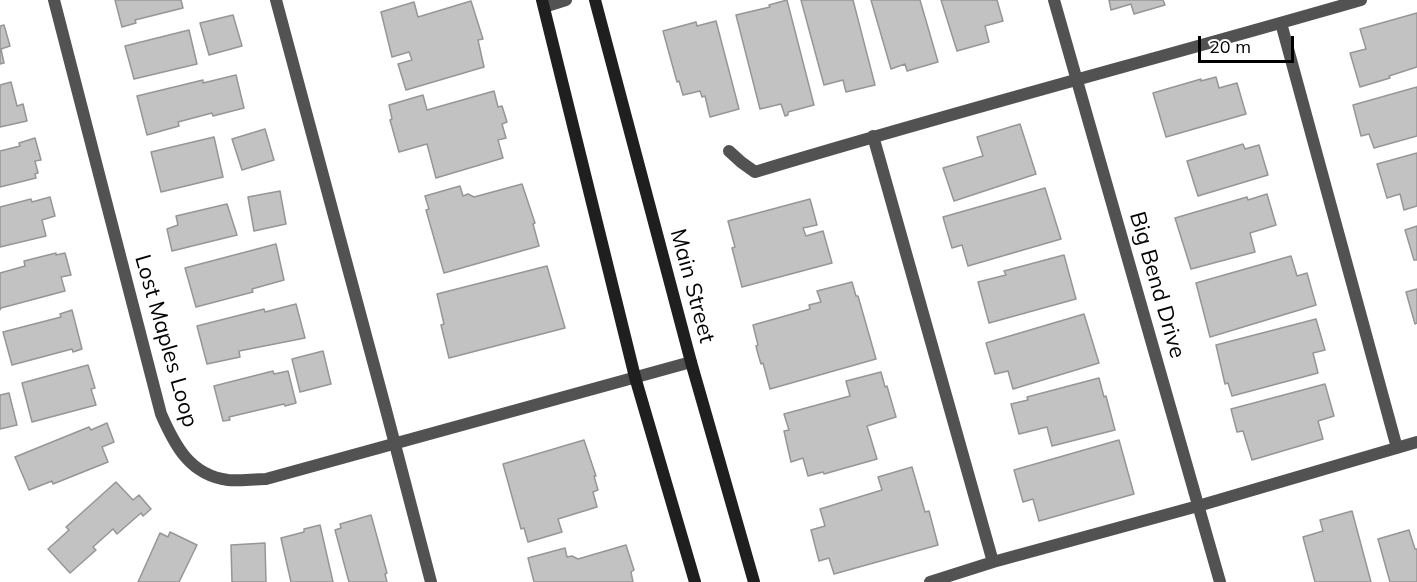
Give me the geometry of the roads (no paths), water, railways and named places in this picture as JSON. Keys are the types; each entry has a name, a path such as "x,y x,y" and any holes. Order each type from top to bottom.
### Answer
{"street":[{"name":"Lost Maples Loop","path":"54,0 160,414 174,444 197,470 227,480 266,479 691,362"},
{"path":"276,0 431,582"},
{"path":"566,0 543,3 635,377 695,582"},
{"name":"Main Street","path":"595,0 691,362 754,582"},
{"name":"Big Bend Drive","path":"1054,0 1220,582"},
{"path":"729,151 756,171 873,136 1362,0"},
{"path":"1281,23 1397,448"},
{"path":"873,136 993,562"},
{"path":"930,582 993,562 1198,507 1417,442"}]}
